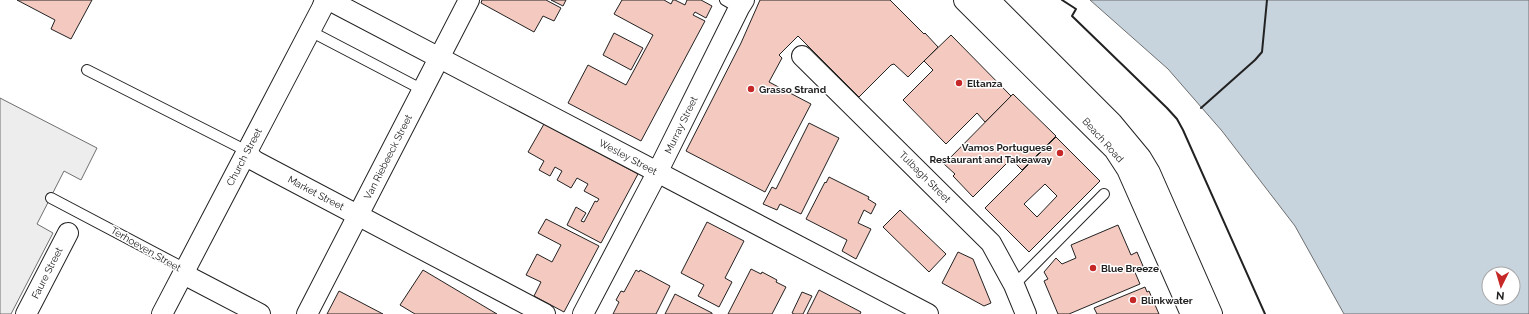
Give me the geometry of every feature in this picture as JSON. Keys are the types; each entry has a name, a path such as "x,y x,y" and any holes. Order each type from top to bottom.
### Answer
{"main road":[{"name":"Beach Road","path":"965,0 1115,149 1128,169 1192,314"},
{"name":"Beach Road","path":"988,0 1111,123 1140,158 1149,173 1211,314"}],"street":[{"name":"Church Street","path":"162,314 325,0"},
{"name":"Wesley Street","path":"328,0 928,314"},
{"name":"Van Riebeeck Street","path":"307,314 469,0"},
{"name":"Murray Street","path":"583,314 657,173 736,3"},
{"name":"Tulbagh Street","path":"802,56 991,243 1014,286 1026,314"},
{"name":"Market Street","path":"246,153 255,161 546,314"},
{"name":"Faure Street","path":"26,314 68,233"},
{"name":"Terhoeven Street","path":"184,272 192,278 260,314"}],"lane":[{"path":"310,31 423,90"},
{"name":"Market Street","path":"87,70 239,147 246,153"},
{"path":"1014,286 1104,194"},
{"name":"Terhoeven Street","path":"51,198 178,265 184,272"}],"shaded area":[{"path":"1090,0 1529,0 1529,314 1344,314 1295,226 1222,131 1168,69"},
{"path":"0,98 97,148 81,180 64,171 37,224 53,233 11,314 0,314"}],"building":[{"path":"17,0 92,0 71,39 51,29 55,20"},
{"path":"482,0 546,0 561,8 554,21 543,16 534,32 481,3"},
{"path":"551,0 566,0 563,6"},
{"path":"622,0 664,0 671,4 673,0 675,0 685,5 687,0 701,0 712,6 706,18 695,12 693,15 705,21 641,141 568,103 588,65 626,85 653,35 614,14"},
{"name":"Grasso Strand","path":"760,0 890,0 938,47 908,77 894,64 891,65 859,97 798,36 779,55 782,58 769,82 811,104 765,192 686,151 741,43"},
{"path":"614,33 643,48 631,70 603,55"},
{"name":"Eltanza","path":"951,35 1011,96 985,122 977,113 946,144 903,100 933,70 924,61"},
{"path":"1013,94 1056,136 1022,170 1011,159 973,197 953,176 955,174 944,164"},
{"path":"809,123 839,138 801,214 780,204 777,210 763,204 772,187 776,189"},
{"path":"544,124 638,174 601,243 567,225 576,207 586,213 581,221 584,222 595,201 597,202 599,199 584,191 588,184 577,178 571,188 557,180 562,171 555,167 550,176 539,170 544,161 528,152"},
{"path":"1056,137 1100,181 1029,252 985,208","holes":["1045,184 1057,196 1037,217 1024,204"]},
{"path":"829,177 869,197 868,199 876,204 871,214 864,210 858,223 871,229 856,259 842,251 847,240 806,219"},
{"path":"900,210 946,254 929,272 883,227"},
{"path":"546,219 599,246 564,312 534,296 541,282 526,275 537,254 552,262 561,245 538,233"},
{"path":"707,222 744,241 725,278 732,282 719,307 698,296 704,285 681,273"},
{"name":"Blue Breeze","path":"1118,225 1131,255 1137,252 1143,266 1134,270 1140,284 1069,314 1058,314 1044,281 1048,279 1044,272 1056,258 1062,264 1076,258 1071,245"},
{"path":"958,252 973,259 991,303 984,306 942,283"},
{"path":"751,269 761,274 762,272 786,287 772,314 728,314"},
{"path":"423,270 497,314 415,314 400,305"},
{"path":"636,270 639,272 640,270 670,286 656,314 613,314 619,302 616,300 621,291 624,292"},
{"name":"Blinkwater","path":"1145,287 1147,292 1149,291 1159,314 1097,314 1094,308"},
{"path":"819,290 861,312 860,314 807,314"},
{"path":"339,291 383,314 327,314"},
{"path":"802,292 812,296 803,314 794,314 792,313"},
{"path":"675,294 712,313 712,314 665,314"}],"wall":[{"path":"1062,0 1076,9 1072,16 1177,119 1265,314"},
{"path":"1201,108 1262,52 1267,0"}],"place":[{"name":"Eltanza","path":"959,83"},
{"name":"Grasso Strand","path":"751,89"},
{"name":"Vamos Portuguese Restaurant and Takeaway","path":"1060,153"},
{"name":"Blue Breeze","path":"1093,268"},
{"name":"Blinkwater","path":"1133,300"}]}
